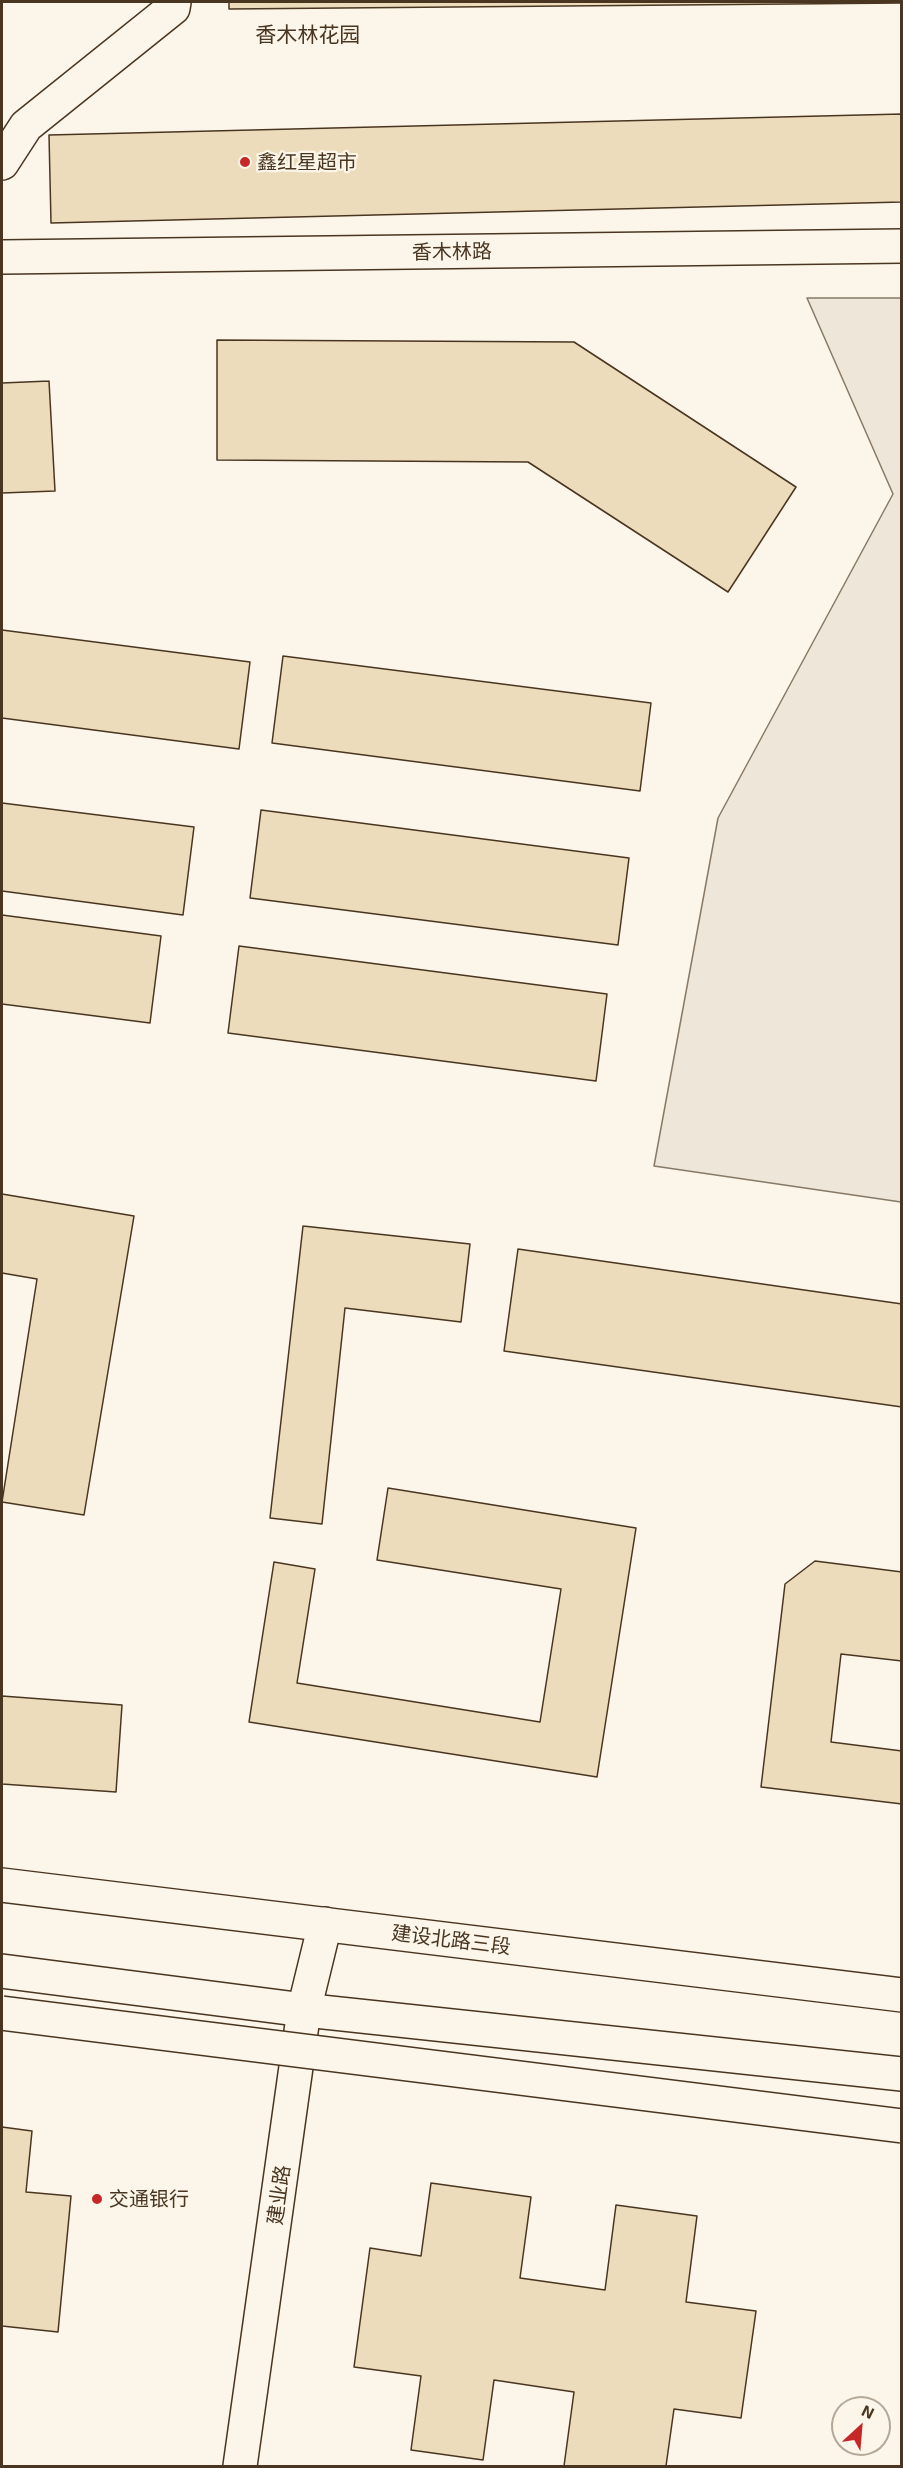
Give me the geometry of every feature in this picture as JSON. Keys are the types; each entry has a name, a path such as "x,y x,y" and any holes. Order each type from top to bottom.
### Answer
{"main road":[{"path":"2,163 26,126 173,8 174,2"},
{"name":"香木林路","path":"2,257 902,246"},
{"name":"建设北路三段","path":"2,1885 902,1995"},
{"name":"建业路","path":"240,2466 304,2010 325,1924"},
{"path":"2,1971 304,2010 902,2074"},
{"path":"2,2013 902,2126"}],"shaded area":[{"path":"807,298 901,298 901,1202 654,1166 718,818 893,494"}],"building":[{"path":"229,2 902,2 902,3 229,9"},
{"path":"902,114 902,202 51,223 49,135"},
{"path":"217,340 574,342 796,487 728,592 528,462 217,460"},
{"path":"49,381 55,491 2,493 2,383"},
{"path":"2,630 250,662 239,749 2,718"},
{"path":"283,656 651,703 640,791 272,743"},
{"path":"2,803 194,827 183,915 2,891"},
{"path":"261,810 629,858 618,945 250,898"},
{"path":"2,915 161,936 150,1023 2,1004"},
{"path":"239,946 607,994 596,1081 228,1033"},
{"path":"2,1194 134,1216 84,1515 2,1502 37,1279 2,1273"},
{"path":"303,1226 470,1244 461,1322 345,1308 322,1524 270,1518"},
{"path":"518,1249 902,1304 902,1407 504,1351"},
{"path":"388,1488 636,1528 597,1777 249,1722 274,1562 315,1569 297,1683 540,1722 561,1589 377,1560"},
{"path":"815,1561 902,1572 902,1661 841,1654 831,1742 902,1751 902,1804 761,1787 785,1584"},
{"path":"2,1696 122,1705 116,1792 2,1784"},
{"path":"2,2127 32,2131 26,2192 71,2196 58,2332 2,2326"},
{"path":"431,2183 531,2197 520,2278 605,2290 616,2205 697,2216 686,2302 756,2311 741,2418 674,2409 666,2466 564,2466 574,2392 494,2380 483,2460 411,2450 421,2376 354,2367 370,2248 421,2256"}],"place":[{"name":"鑫红星超市","path":"245,162"},
{"name":"交通银行","path":"97,2199"}],"district":[{"name":"香木林花园","path":"308,35"}]}
